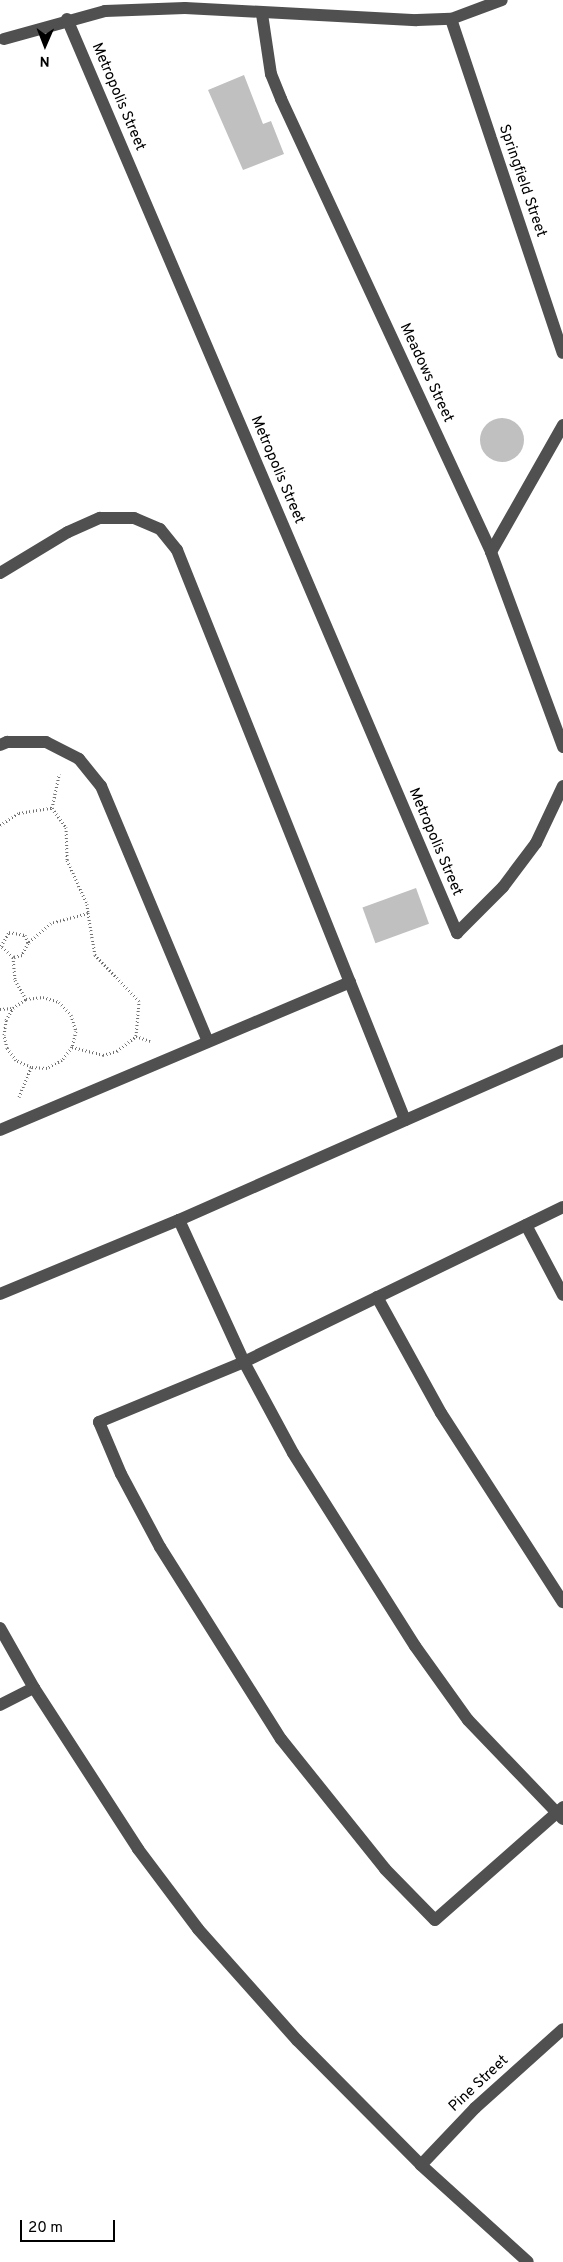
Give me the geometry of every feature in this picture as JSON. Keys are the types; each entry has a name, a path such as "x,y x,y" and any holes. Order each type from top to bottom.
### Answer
{"street":[{"path":"4,39 67,19 145,9 451,19 502,0"},
{"name":"Meadows Street","path":"262,14 271,74 281,99 491,552 563,747"},
{"name":"Metropolis Street","path":"67,19 457,933 503,887 536,843 563,786"},
{"name":"Springfield Street","path":"451,19 563,352"},
{"path":"491,552 563,426"},
{"path":"0,573 68,532 100,518 134,518 160,529 177,550 404,1120"},
{"path":"0,745 7,742 46,742 79,759 102,786 208,1042"},
{"path":"0,1130 350,982"},
{"path":"0,1294 179,1220 563,1051"},
{"path":"179,1220 244,1362 293,1453 415,1646 468,1720 561,1813 435,1920 385,1869 281,1739 160,1547 121,1474 99,1422 244,1362 563,1207"},
{"path":"526,1225 563,1295"},
{"path":"377,1297 441,1413 563,1602"},
{"path":"0,1628 34,1688 138,1849 198,1929 297,2040 421,2165 528,2262"},
{"path":"0,1705 34,1688"},
{"name":"Pine Street","path":"421,2165 475,2108 563,2029"}],"path":[{"path":"63,751 52,808 66,827 67,860 88,913 96,955 139,1001 136,1036 117,1051 103,1055 72,1047"},
{"path":"0,825 19,813 52,808"},
{"path":"28,943 17,931 1,936 5,954 13,958 22,955 28,943 51,923 88,913"},
{"path":"13,958 16,980 26,999"},
{"path":"43,997 59,1002 71,1015 76,1031 72,1047 62,1060 47,1068 31,1067 16,1060 7,1048 4,1035 6,1020 13,1008 26,999 43,997"},
{"path":"0,1009 13,1008"}],"building":[{"path":"244,75 263,124 271,121 284,154 243,170 208,90"},
{"path":"506,418 518,424 523,431 523,449 518,456 511,461 498,462 490,459 483,452 480,436 483,428 490,421"},
{"path":"416,888 429,924 375,943 362,907"}]}
